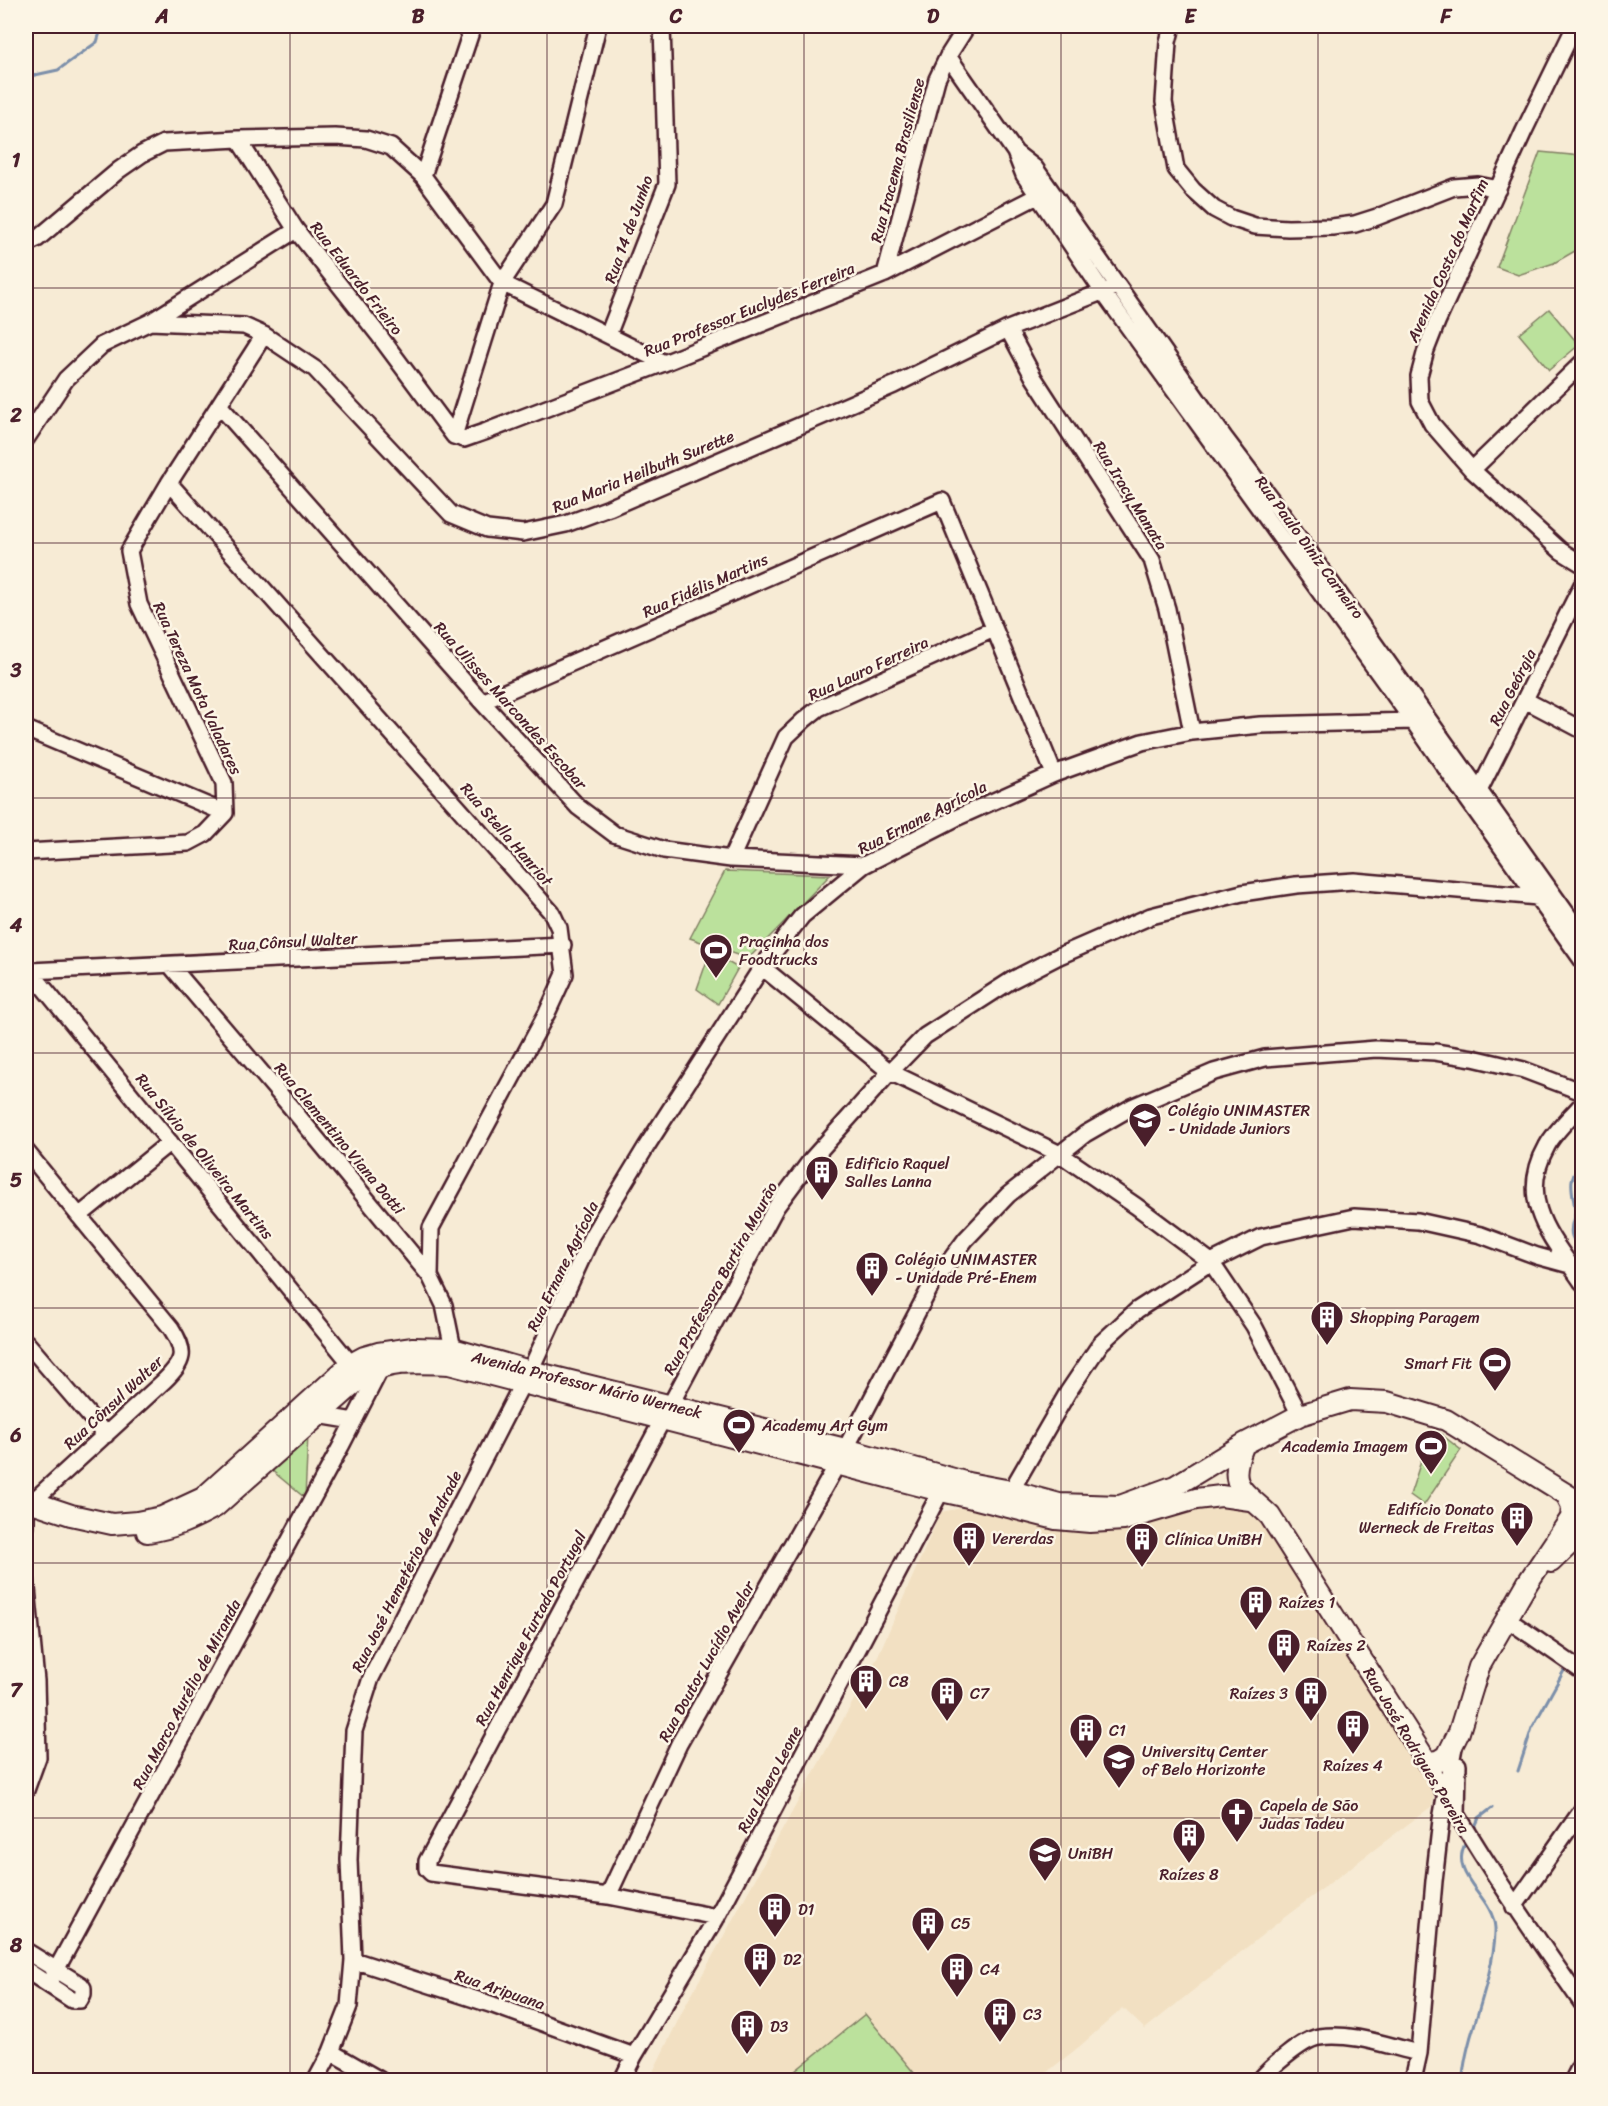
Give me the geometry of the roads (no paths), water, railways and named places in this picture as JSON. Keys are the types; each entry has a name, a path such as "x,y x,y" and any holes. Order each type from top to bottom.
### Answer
{"main road":[{"name":"Avenida Professor Mário Werneck","path":"27,1506 112,1524 162,1517 203,1498 351,1364 378,1353 412,1348 453,1349 526,1378"},
{"name":"Avenida Professor Mário Werneck","path":"27,1506 69,1529 116,1537 164,1530 189,1521 215,1507 324,1416 364,1375 382,1366 409,1362 449,1364 526,1378 842,1456 973,1491 1056,1519 1090,1522 1124,1520 1207,1498 1221,1496 1250,1500"},
{"path":"322,1391 318,1403 324,1416"},
{"name":"Avenida Professor Mário Werneck","path":"973,1491 1011,1491 1059,1504 1120,1506 1175,1486 1244,1444 1300,1415 1350,1400 1403,1405 1446,1420 1577,1499"},
{"name":"Rua José Rodrigues Pereira","path":"1244,1444 1236,1462 1235,1474 1242,1490 1250,1500 1270,1516 1427,1762"},
{"name":"Avenida Professor Mário Werneck","path":"842,1456 941,1491 950,1504 956,1507 963,1506 973,1491"},
{"path":"1427,1762 1443,1759 1457,1737 1479,1667 1528,1582 1571,1518 1572,1506 1577,1499"},
{"path":"1528,1582 1582,1532"}],"street":[{"path":"423,176 473,26"},
{"path":"454,436 501,283 554,204 598,26"},
{"name":"Rua 14 de Junho","path":"609,335 667,184 662,26"},
{"name":"Rua Iracema Brasiliense","path":"885,274 937,79 967,26"},
{"path":"1172,26 1168,42 1164,102 1176,169 1207,203 1231,218 1255,226 1288,228 1355,224 1454,187 1478,185 1498,189"},
{"name":"Avenida Costa do Marfim","path":"1575,26 1437,322 1419,376 1420,401 1432,424 1472,470 1561,551 1582,564"},
{"name":"Rua Paulo Diniz Carneiro","path":"948,56 1015,152 1024,175 1044,193 1582,960"},
{"path":"26,244 37,239 119,170 142,154 164,143 334,137 366,139 391,147 423,176 501,283 664,363"},
{"name":"Rua Eduardo Frieiro","path":"238,139 296,231 378,334 454,436"},
{"name":"Rua Professor Euclydes Ferreira","path":"454,436 464,440 885,274 1044,193"},
{"path":"150,322 296,231"},
{"name":"Rua Maria Heilbuth Surette","path":"26,439 66,379 102,345 150,322 244,326 264,335 315,369 451,514 487,529 523,533 566,524 609,508 894,385 1008,329 1110,289"},
{"name":"Rua Iracy Manata","path":"1008,329 1034,378 1152,560 1167,609 1192,732"},
{"name":"Rua Tereza Mota Valadares","path":"225,813 224,783 139,604 129,551 169,483 264,335"},
{"path":"1472,470 1582,363"},
{"name":"Rua Ulisses Marcondes Escobar","path":"219,405 578,807 614,834 664,850 731,859 864,865"},
{"name":"Rua Paulo Diniz Carneiro","path":"1218,440 1280,511 1582,935"},
{"name":"Rua Stella Hanriot","path":"169,483 552,913 559,928 565,974 547,1013 431,1228 430,1276"},
{"name":"Rua Fidélis Martins","path":"482,702 942,501 994,629"},
{"name":"Rua Geórgia","path":"1468,800 1480,789 1582,585"},
{"path":"994,629 1054,774"},
{"name":"Rua Lauro Ferreira","path":"731,859 786,737 804,720 819,708 994,629"},
{"path":"1526,700 1582,730"},
{"name":"Rua Ernane Agrícola","path":"526,1378 592,1236 646,1147 762,967 802,916 864,865 1054,774 1142,742 1192,732 1260,725 1413,721"},
{"path":"26,729 225,813 205,834 188,843 26,852"},
{"name":"Rua Professora Bartira Mourão","path":"665,1412 776,1207 811,1160 925,1035 1012,980 1059,956 1150,916 1242,893 1296,885 1354,881 1538,897"},
{"name":"Rua Cônsul Walter","path":"28,972 563,945"},
{"name":"Rua Clementino Viana Dotti","path":"170,965 290,1105 430,1276 444,1305 453,1349"},
{"path":"762,967 890,1072 1060,1154 1136,1206 1211,1262 1254,1326 1300,1415"},
{"name":"Rua Sílvio de Oliveira Martins","path":"28,972 351,1364"},
{"name":"Rua Doutor Lucídio Avelar","path":"608,1896 679,1744 842,1456 931,1286 966,1239 1008,1195 1085,1134 1132,1107 1214,1072 1264,1058 1376,1049 1435,1052 1524,1070 1582,1092"},
{"path":"1582,1104 1548,1144 1535,1173 1534,1196 1540,1217 1582,1282"},
{"path":"79,1216 170,1142"},
{"name":"Rua Cônsul Walter","path":"26,1151 171,1328 180,1342 183,1355 176,1369 27,1506"},
{"path":"1011,1491 1068,1392 1101,1344 1137,1310 1211,1262 1262,1237 1354,1217 1428,1224 1481,1235 1537,1256 1570,1264"},
{"path":"1537,1256 1543,1256 1549,1251 1554,1241"},
{"path":"26,1342 106,1435"},
{"name":"Rua Marco Aurélio de Miranda","path":"49,1983 341,1446 382,1366"},
{"name":"Rua José Hemetério de Andrade","path":"316,2080 331,2052 349,2006 353,1960 350,1860 354,1731 371,1678 526,1378"},
{"name":"Rua Henrique Furtado Portugal","path":"608,1896 431,1873 427,1869 427,1861 665,1412"},
{"path":"324,1416 354,1421"},
{"path":"324,1416 341,1446"},
{"name":"Rua Líbero Leone","path":"622,2080 717,1917 941,1491"},
{"path":"26,1526 27,1506"},
{"path":"26,1578 36,1681 38,1757 26,1790"},
{"path":"1507,1619 1582,1671"},
{"path":"1413,2080 1419,2053 1434,1881 1457,1737"},
{"path":"1457,1737 1457,1816"},
{"name":"Rua José Rodrigues Pereira","path":"1427,1762 1457,1816 1514,1907 1582,2002"},
{"path":"1514,1907 1582,1810"},
{"path":"608,1896 717,1917"},
{"path":"26,1951 81,1985 83,1994 80,2000 72,2000 26,1970"},
{"name":"Rua Aripuana","path":"353,1960 493,2004 634,2056"},
{"path":"1260,2080 1274,2064 1316,2037 1345,2036 1419,2053"},
{"path":"331,2052 380,2080"},
{"path":"1572,2080 1582,2062"}],"waterway":[{"path":"26,77 58,70 97,42 102,26"},
{"path":"1582,1168 1573,1176 1572,1181 1575,1212 1571,1230 1582,1252"},
{"path":"1518,1771 1532,1728 1566,1667"},
{"path":"1473,1831 1479,1818 1492,1808"},
{"path":"1463,2080 1467,2053 1483,1997 1495,1940 1492,1916 1462,1865 1462,1854 1466,1842"}],"place":[{"name":"Praçinha dos Foodtrucks","path":"716,979"},
{"name":"Colégio UNIMASTER - Unidade Juniors","path":"1145,1148"},
{"name":"Edificio Raquel Salles Lanna","path":"822,1201"},
{"name":"Colégio UNIMASTER - Unidade Pré-Enem","path":"872,1297"},
{"name":"Shopping Paragem","path":"1327,1346"},
{"name":"Smart Fit","path":"1495,1392"},
{"name":"Academy Art Gym","path":"739,1454"},
{"name":"Academia Imagem","path":"1431,1475"},
{"name":"Edifício Donato Werneck de Freitas","path":"1517,1547"},
{"name":"Vererdas","path":"969,1567"},
{"name":"Clínica UniBH","path":"1142,1568"},
{"name":"Raízes 1","path":"1256,1631"},
{"name":"Raízes 2","path":"1284,1674"},
{"name":"C8","path":"866,1710"},
{"name":"C7","path":"947,1722"},
{"name":"Raízes 3","path":"1311,1722"},
{"name":"Raízes 4","path":"1353,1755"},
{"name":"C1","path":"1086,1759"},
{"name":"University Center of Belo Horizonte","path":"1119,1789"},
{"name":"Capela de São Judas Tadeu","path":"1237,1843"},
{"name":"Raízes 8","path":"1189,1864"},
{"name":"UniBH","path":"1045,1882"},
{"name":"D1","path":"775,1938"},
{"name":"C5","path":"928,1952"},
{"name":"D2","path":"760,1988"},
{"name":"C4","path":"957,1998"},
{"name":"C3","path":"1000,2043"},
{"name":"D3","path":"747,2055"}]}
